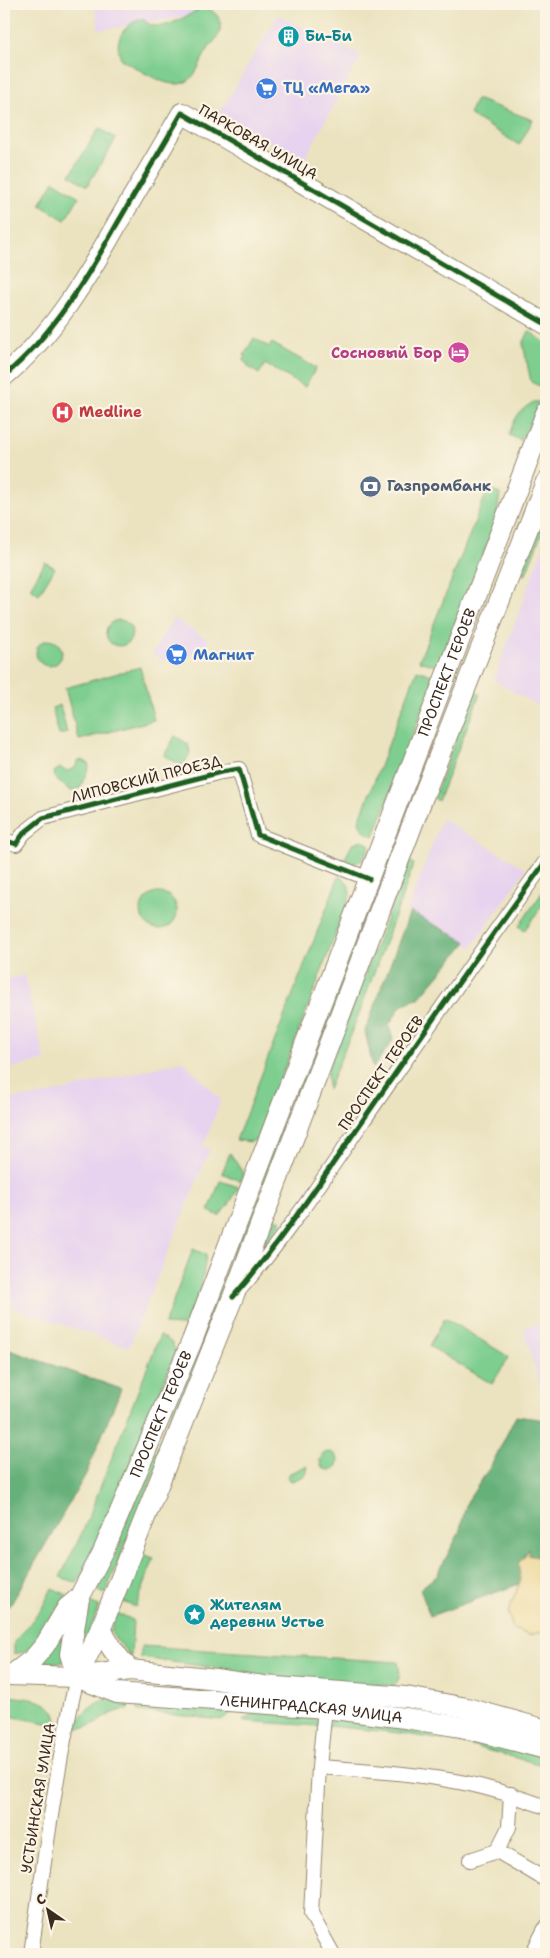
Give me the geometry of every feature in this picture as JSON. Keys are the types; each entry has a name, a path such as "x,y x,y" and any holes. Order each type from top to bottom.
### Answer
{"main road":[{"name":"ПАРКОВАЯ УЛИЦА","path":"4,376 33,349 52,327 84,281 182,113 546,324"},
{"name":"ПРОСПЕКТ ГЕРОЕВ","path":"79,1598 103,1552 192,1342 250,1185 369,879 546,413"},
{"name":"ПРОСПЕКТ ГЕРОЕВ","path":"77,1678 101,1628 233,1297 421,802 546,482"},
{"path":"8,1675 34,1658 45,1645 67,1608 79,1598"},
{"path":"77,1678 70,1654 79,1598"},
{"path":"101,1628 108,1645 130,1670"},
{"name":"ЛЕНИНГРАДСКАЯ УЛИЦА","path":"8,1675 77,1678 130,1670 264,1686 406,1697 467,1708 546,1730"},
{"name":"ЛЕНИНГРАДСКАЯ УЛИЦА","path":"77,1678 117,1693 325,1708 462,1727 546,1749"}],"street":[{"name":"ЛИПОВСКИЙ ПРОЕЗД","path":"4,840 16,844 24,833 43,818 221,772 240,770 258,835 369,879"},
{"name":"ПРОСПЕКТ ГЕРОЕВ","path":"233,1297 261,1265 302,1208 546,861"},
{"name":"УСТЬИНСКАЯ УЛИЦА","path":"32,1954 47,1839 65,1731 77,1678"},
{"path":"325,1708 319,1767 311,1914 333,1954"},
{"path":"319,1767 396,1773 455,1781 511,1794 546,1807"},
{"path":"470,1860 497,1851 509,1827 511,1794"},
{"path":"497,1851 546,1880"},
{"path":"532,1954 546,1927"}],"shaded area":[{"path":"95,4 210,4 212,12 99,30"},
{"path":"278,15 361,55 303,162 219,114"},
{"path":"546,539 546,711 494,680"},
{"path":"173,618 209,640 201,654 162,660 152,654"},
{"path":"442,819 526,869 472,947 407,911"},
{"path":"24,975 45,1060 4,1070 4,980"},
{"path":"183,1061 221,1100 203,1147 210,1149 129,1347 4,1305 4,1099 41,1096"},
{"path":"546,1321 546,1407 524,1328"}],"green space":[{"path":"202,8 206,8 217,15 221,27 218,36 192,78 182,83 169,83 148,75 122,60 118,47 119,41 124,30 129,25 141,19 151,25 164,26"},
{"path":"476,99 533,120 519,145 469,114"},
{"path":"99,128 116,139 87,186 70,175"},
{"path":"54,181 79,197 65,220 40,205"},
{"path":"529,331 546,343 546,389 531,382 523,344"},
{"path":"254,338 269,347 272,343 316,368 305,387 265,364 259,374 247,366 248,364 243,361 246,356 244,355"},
{"path":"534,402 541,402 536,417 520,440 509,435 517,416"},
{"path":"488,489 500,494 496,521 439,667 419,661"},
{"path":"546,508 546,522 525,576 522,573"},
{"path":"45,562 55,568 39,594 30,588"},
{"path":"119,620 128,624 132,633 128,642 119,646 110,642 106,633 110,624"},
{"path":"49,640 58,644 62,653 58,662 49,666 40,662 36,653 40,644"},
{"path":"140,667 154,720 79,740 65,688"},
{"path":"417,670 435,676 374,836 364,831 359,821"},
{"path":"473,691 480,694 438,801 434,798"},
{"path":"60,705 67,733 59,735 52,708"},
{"path":"175,736 188,744 190,753 183,766 164,756"},
{"path":"82,760 88,763 89,767 80,788 71,791 55,779 54,772 60,768 67,771 75,768 78,761"},
{"path":"362,840 370,845 363,860 350,865 343,862 353,843"},
{"path":"387,854 393,856 327,1031 264,1185 259,1183"},
{"path":"409,861 414,864 360,1011 328,1090 327,1072"},
{"path":"339,876 348,884 350,896 258,1138 251,1142 236,1140"},
{"path":"546,887 546,900 524,931 519,926"},
{"path":"159,893 166,894 172,898 176,904 176,918 172,924 166,928 159,929 152,928 146,924 142,918 141,911 142,904 146,898 152,894"},
{"path":"410,912 467,942 419,998 401,1006 389,1025 393,1040 373,1068 365,1031"},
{"path":"230,1153 243,1173 240,1181 222,1173"},
{"path":"220,1181 239,1187 228,1206 219,1216 209,1211"},
{"path":"254,1195 261,1198 187,1393 105,1594 95,1589 159,1443"},
{"path":"271,1216 282,1221 264,1247 261,1246"},
{"path":"193,1249 206,1255 196,1301 184,1326 164,1325"},
{"path":"445,1318 509,1357 492,1384 429,1346"},
{"path":"160,1335 171,1342 176,1351 97,1549 77,1583 60,1577 83,1531"},
{"path":"4,1348 121,1389 86,1474 10,1606 4,1606"},
{"path":"516,1416 546,1420 546,1553 541,1545 537,1557 529,1555 529,1549 519,1564 521,1579 519,1584 430,1616 420,1589 437,1575 459,1533 467,1502 492,1464"},
{"path":"329,1452 335,1455 338,1461 335,1467 329,1470 323,1467 320,1461 323,1455"},
{"path":"306,1466 308,1467 306,1475 292,1481 287,1478 290,1473"},
{"path":"142,1554 154,1558 136,1607 118,1600 135,1559"},
{"path":"52,1588 67,1595 31,1647 23,1652 14,1654 14,1642 41,1610"},
{"path":"87,1601 99,1606 82,1653 77,1651"},
{"path":"73,1606 64,1661 61,1663 42,1662"},
{"path":"114,1612 133,1620 131,1657 111,1633"},
{"path":"141,1646 398,1662 400,1676 393,1686 266,1678 209,1667 141,1658"},
{"path":"8,1696 33,1699 47,1705 56,1716 57,1725 14,1717 7,1707"},
{"path":"105,1699 129,1701 128,1710 114,1713 89,1726 76,1728 87,1710"},
{"path":"138,1702 230,1709 231,1713 221,1720 138,1711"},
{"path":"256,1711 317,1717 319,1720 318,1726 243,1721"},
{"path":"332,1718 462,1734 546,1757 546,1766 460,1743 401,1733 328,1726"}],"sand":[{"path":"541,1545 546,1553 546,1631 529,1635 513,1629 508,1613 521,1579 518,1564 526,1555 537,1557"}],"cycle path":[{"path":"4,376 38,343 81,285 182,113 546,324"},
{"path":"4,840 16,844 24,833 43,818 239,769 258,835 369,879"},
{"path":"233,1297 268,1255 546,861"}],"place":[{"name":"Би-Би","path":"289,36"},
{"name":"ТЦ «Мега»","path":"267,88"},
{"name":"Сосновый Бор","path":"458,353"},
{"name":"Medline","path":"63,412"},
{"name":"Газпромбанк","path":"371,486"},
{"name":"Магнит","path":"177,655"},
{"name":"Жителям деревни Устье","path":"194,1614"}]}
